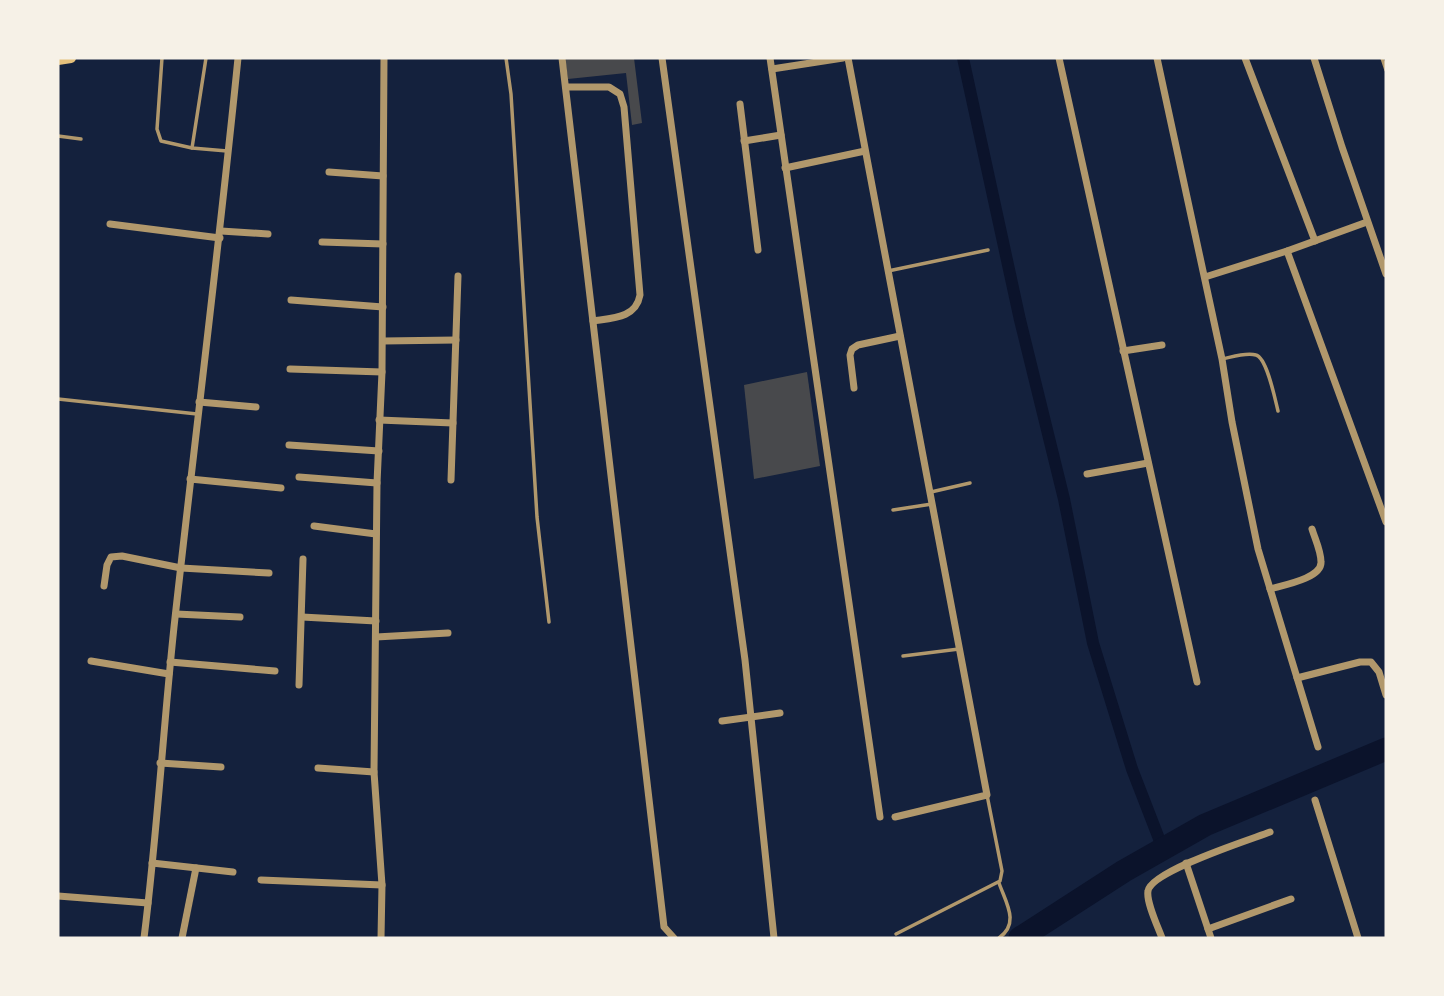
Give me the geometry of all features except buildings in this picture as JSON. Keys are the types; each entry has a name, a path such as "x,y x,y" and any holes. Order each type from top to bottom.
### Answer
{"main road":[{"path":"58,60 71,58"}],"street":[{"path":"144,938 170,662 197,414 221,235 237,58"},
{"path":"381,938 382,885 374,772 377,483 383,341 384,58"},
{"path":"562,58 664,927 674,938"},
{"path":"662,58 751,716 774,938"},
{"path":"770,58 880,817"},
{"path":"772,69 845,58 987,794 895,817"},
{"path":"1059,58 1197,682"},
{"path":"1157,58 1222,359 1258,549 1318,747"},
{"path":"1245,58 1315,241"},
{"path":"1314,58 1386,274"},
{"path":"566,87 609,87 620,94 624,107 640,295 637,306 629,313 593,321"},
{"path":"740,104 758,250"},
{"path":"744,141 781,135"},
{"path":"785,168 865,151"},
{"path":"329,172 383,176"},
{"path":"1205,277 1367,222"},
{"path":"110,224 221,235 268,234"},
{"path":"322,242 383,244"},
{"path":"1287,251 1386,523"},
{"path":"451,480 458,276"},
{"path":"291,300 383,307"},
{"path":"854,388 850,355 852,349 858,345 900,336"},
{"path":"383,341 456,340"},
{"path":"1123,351 1162,345"},
{"path":"290,369 382,373"},
{"path":"199,402 256,407"},
{"path":"380,420 453,423"},
{"path":"289,445 379,451"},
{"path":"1087,474 1148,463"},
{"path":"299,477 377,483"},
{"path":"190,479 281,488"},
{"path":"314,526 376,534"},
{"path":"1270,589 1315,575 1320,568 1321,560 1312,529"},
{"path":"104,586 111,557 122,556 181,568 269,573"},
{"path":"299,685 303,559"},
{"path":"176,614 240,617"},
{"path":"302,617 376,621"},
{"path":"376,637 448,633"},
{"path":"91,661 169,674"},
{"path":"170,662 275,671"},
{"path":"1297,678 1360,662 1371,662 1379,672 1386,695"},
{"path":"722,721 780,713"},
{"path":"160,763 221,767"},
{"path":"317,768 374,772"},
{"path":"1315,800 1358,938"},
{"path":"1162,938 1148,897 1148,889 1153,881 1186,863 1270,832"},
{"path":"152,863 233,873"},
{"path":"1186,863 1211,938"},
{"path":"182,938 196,868"},
{"path":"261,880 382,885"},
{"path":"58,896 148,903"},
{"path":"1208,929 1291,899"}],"lane":[{"path":"162,58 156,130 158,137 167,144 229,152"},
{"path":"192,148 206,58"},
{"path":"506,58 537,517 549,622"},
{"path":"1382,58 1386,70"},
{"path":"58,136 81,139"},
{"path":"888,271 988,250"},
{"path":"1222,359 1252,354 1260,356 1278,411"},
{"path":"58,399 197,414"},
{"path":"930,493 970,484"},
{"path":"893,510 932,504"},
{"path":"903,656 959,649"},
{"path":"987,794 1002,871 999,883 1010,914 1008,932 999,938"},
{"path":"896,934 999,883"}],"waterway":[{"path":"963,58 1020,320 1064,499 1093,643 1132,769 1163,849"},
{"path":"1020,938 1124,871 1205,825 1386,749"}]}
